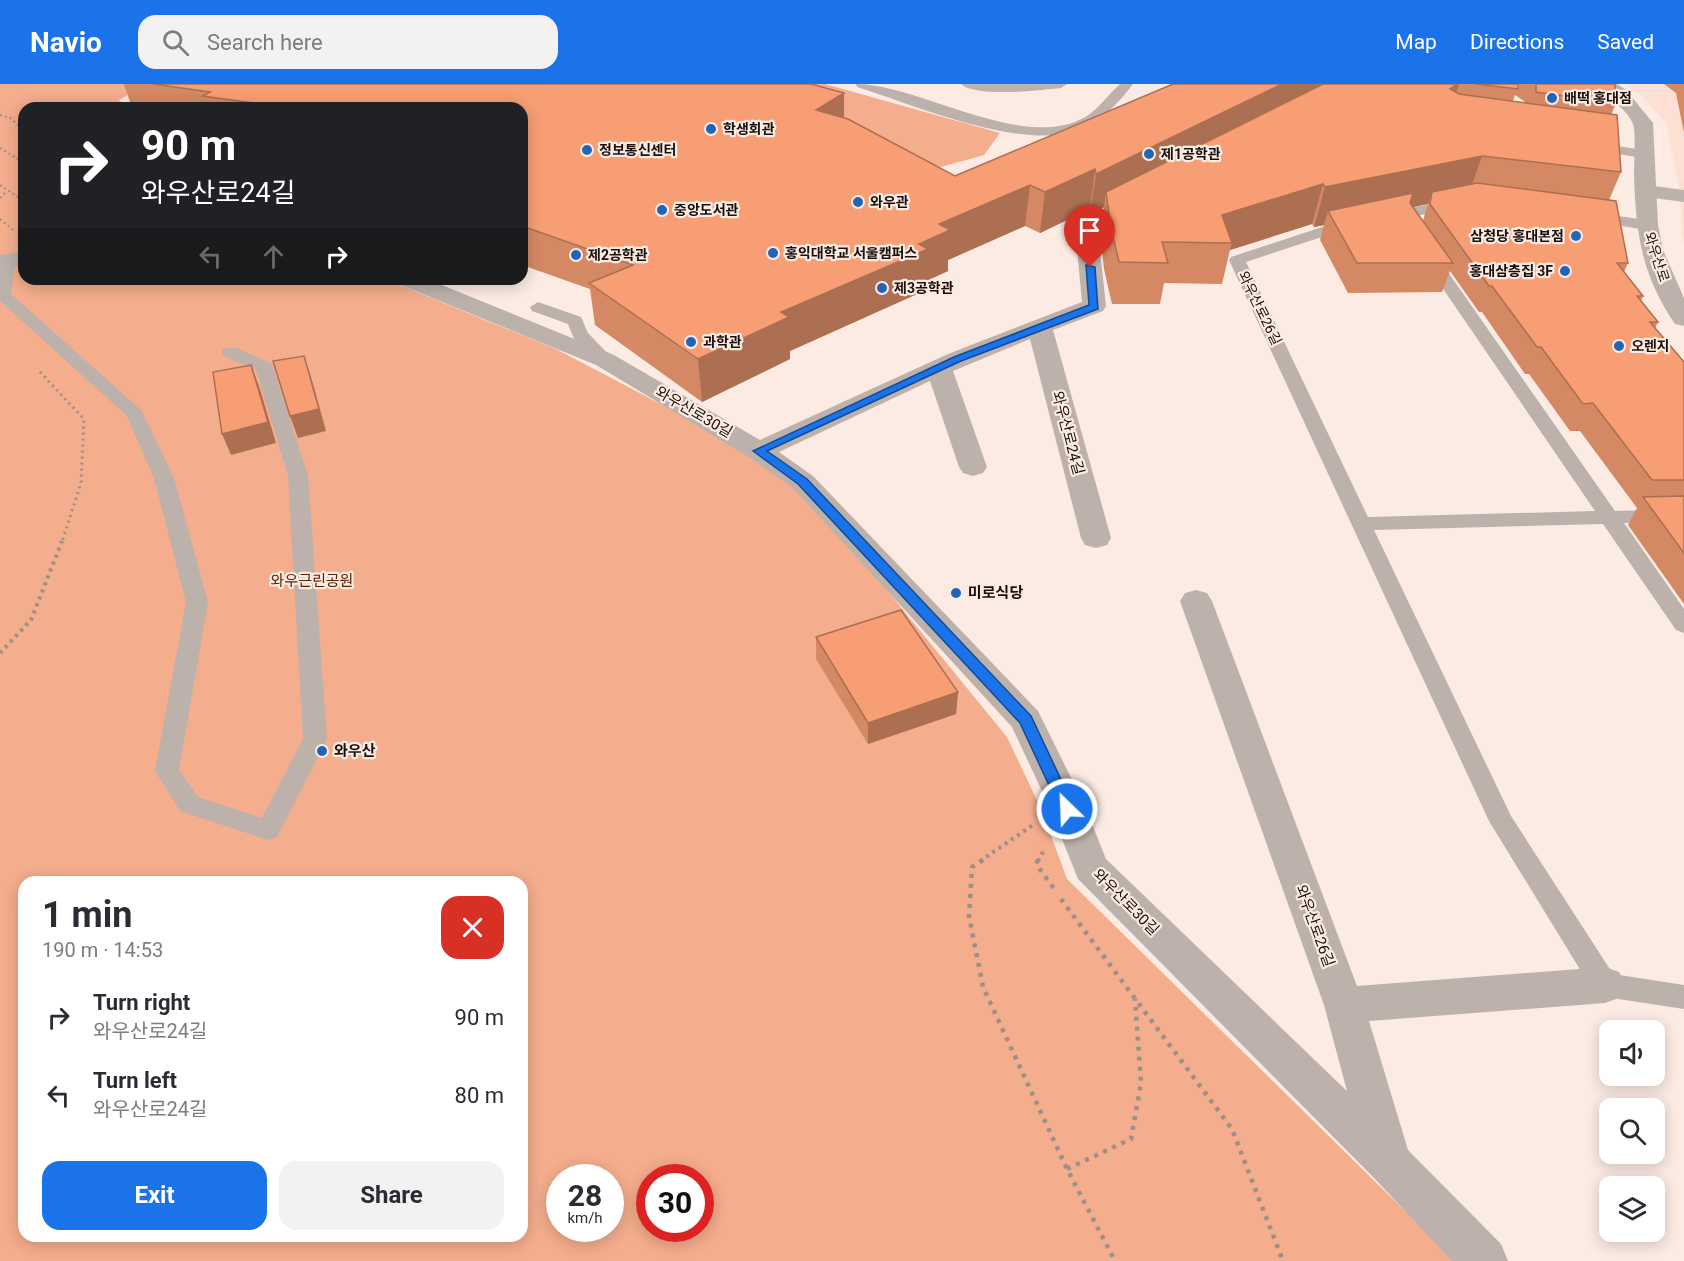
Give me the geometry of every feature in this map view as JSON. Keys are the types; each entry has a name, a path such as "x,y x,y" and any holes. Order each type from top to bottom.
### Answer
{"street":[{"name":"와우산로","path":"1604,84 1619,94 1643,123 1647,225 1652,250 1684,319"},
{"path":"759,451 939,368 1094,306 1086,228 1159,190"},
{"path":"1646,190 1684,195"},
{"name":"와우산로30길","path":"421,285 605,360 759,451 803,482 1026,720 1066,806 1091,868 1390,1163 1484,1261"},
{"name":"와우산로24길","path":"1040,328 1096,538"},
{"path":"939,368 973,467"},
{"name":"와우산로26길","path":"1197,602 1344,1005"},
{"path":"1344,1005 1605,985"},
{"name":"와우산로30길","path":"1344,1005 1390,1163"}],"lane":[{"path":"862,84 998,126 1032,132 1062,129 1090,120 1127,84"},
{"path":"967,84 1007,89 1061,84"},
{"path":"1577,144 1644,154"},
{"name":"와우산로26길","path":"1480,203 1468,202 1415,227 1333,228 1237,260 1501,821 1605,985"},
{"path":"1572,215 1647,225"},
{"path":"1415,227 1684,625"},
{"path":"11,260 3,295 135,414 165,478 197,602 166,771 189,804 268,830 315,740 298,476 264,367 230,352"},
{"path":"538,307 575,321 580,334 605,360"},
{"path":"1362,524 1684,515"},
{"path":"1605,985 1684,996"}],"path":[{"path":"0,115 10,118 18,125"},
{"path":"0,147 18,158"},
{"path":"943,181 974,168"},
{"path":"0,185 6,192 18,198"},
{"path":"0,198 6,192"},
{"path":"0,219 15,231"},
{"path":"0,653 31,621 54,565 81,483 84,419 36,368"},
{"path":"1066,806 1036,864 1232,1129 1283,1261"},
{"path":"1066,806 972,867 969,916 983,987 1067,1169 1115,1261"},
{"path":"1067,1169 1131,1139 1141,1083 1135,998"}],"shaded area":[{"path":"1626,84 1684,84 1684,247 1680,195 1667,124 1640,94"}],"green space":[{"name":"와우근린공원","path":"0,84 147,84 119,100 120,102 18,102 18,285 400,285 556,349 754,453 800,484 1007,737 1042,811 1067,879 1456,1261 0,1261"},
{"path":"668,84 825,84 1000,133 984,155 941,167 676,91"}],"building":[{"name":"홍익대학교 서울캠퍼스","path":"153,84 811,84 844,93 816,110 848,119 955,176 1173,84 1282,84 1096,174 1095,169 1045,192 1030,185 939,224 950,230 919,244 928,249 781,312 789,317 698,359 589,283 633,265 528,228 528,102 247,102 203,96 210,92"},
{"path":"1323,84 1457,84 1450,89 1459,94 1617,115 1621,172 1482,156 1325,187 1323,184 1222,215 1232,243 1162,242 1168,263 1119,262 1106,192"},
{"path":"1476,84 1518,84 1518,89"},
{"path":"1536,84 1615,84 1616,103 1536,92"},
{"path":"1477,183 1616,201 1628,263 1617,263 1643,296 1637,296 1658,322 1650,322 1684,362 1684,480 1652,480 1593,403 1583,404 1541,347 1537,347 1492,286 1489,286 1430,204 1432,192"},
{"path":"1413,193 1410,203 1453,263 1357,263 1328,211"},
{"path":"304,356 319,409 290,416 273,361"},
{"path":"251,365 268,422 222,434 213,372"},
{"path":"1684,496 1684,553 1643,497"},
{"path":"901,610 958,692 868,723 816,637"}],"place":[{"name":"배떡 홍대점","path":"1552,98"},
{"name":"학생회관","path":"711,129"},
{"name":"정보통신센터","path":"587,150"},
{"name":"제1공학관","path":"1149,154"},
{"name":"와우관","path":"858,202"},
{"name":"중앙도서관","path":"662,210"},
{"name":"삼청당 홍대본점","path":"1576,236"},
{"name":"홍익대학교 서울캠퍼스","path":"773,253"},
{"name":"제2공학관","path":"576,255"},
{"name":"홍대삼층집 3F","path":"1565,271"},
{"name":"제3공학관","path":"882,288"},
{"name":"과학관","path":"691,342"},
{"name":"오렌지","path":"1619,346"},
{"name":"미로식당","path":"956,593"},
{"name":"와우산","path":"322,751"}],"route":[{"path":"1067,809 1026,720 803,482 759,451 957,359 1094,306 1090,267"}]}
